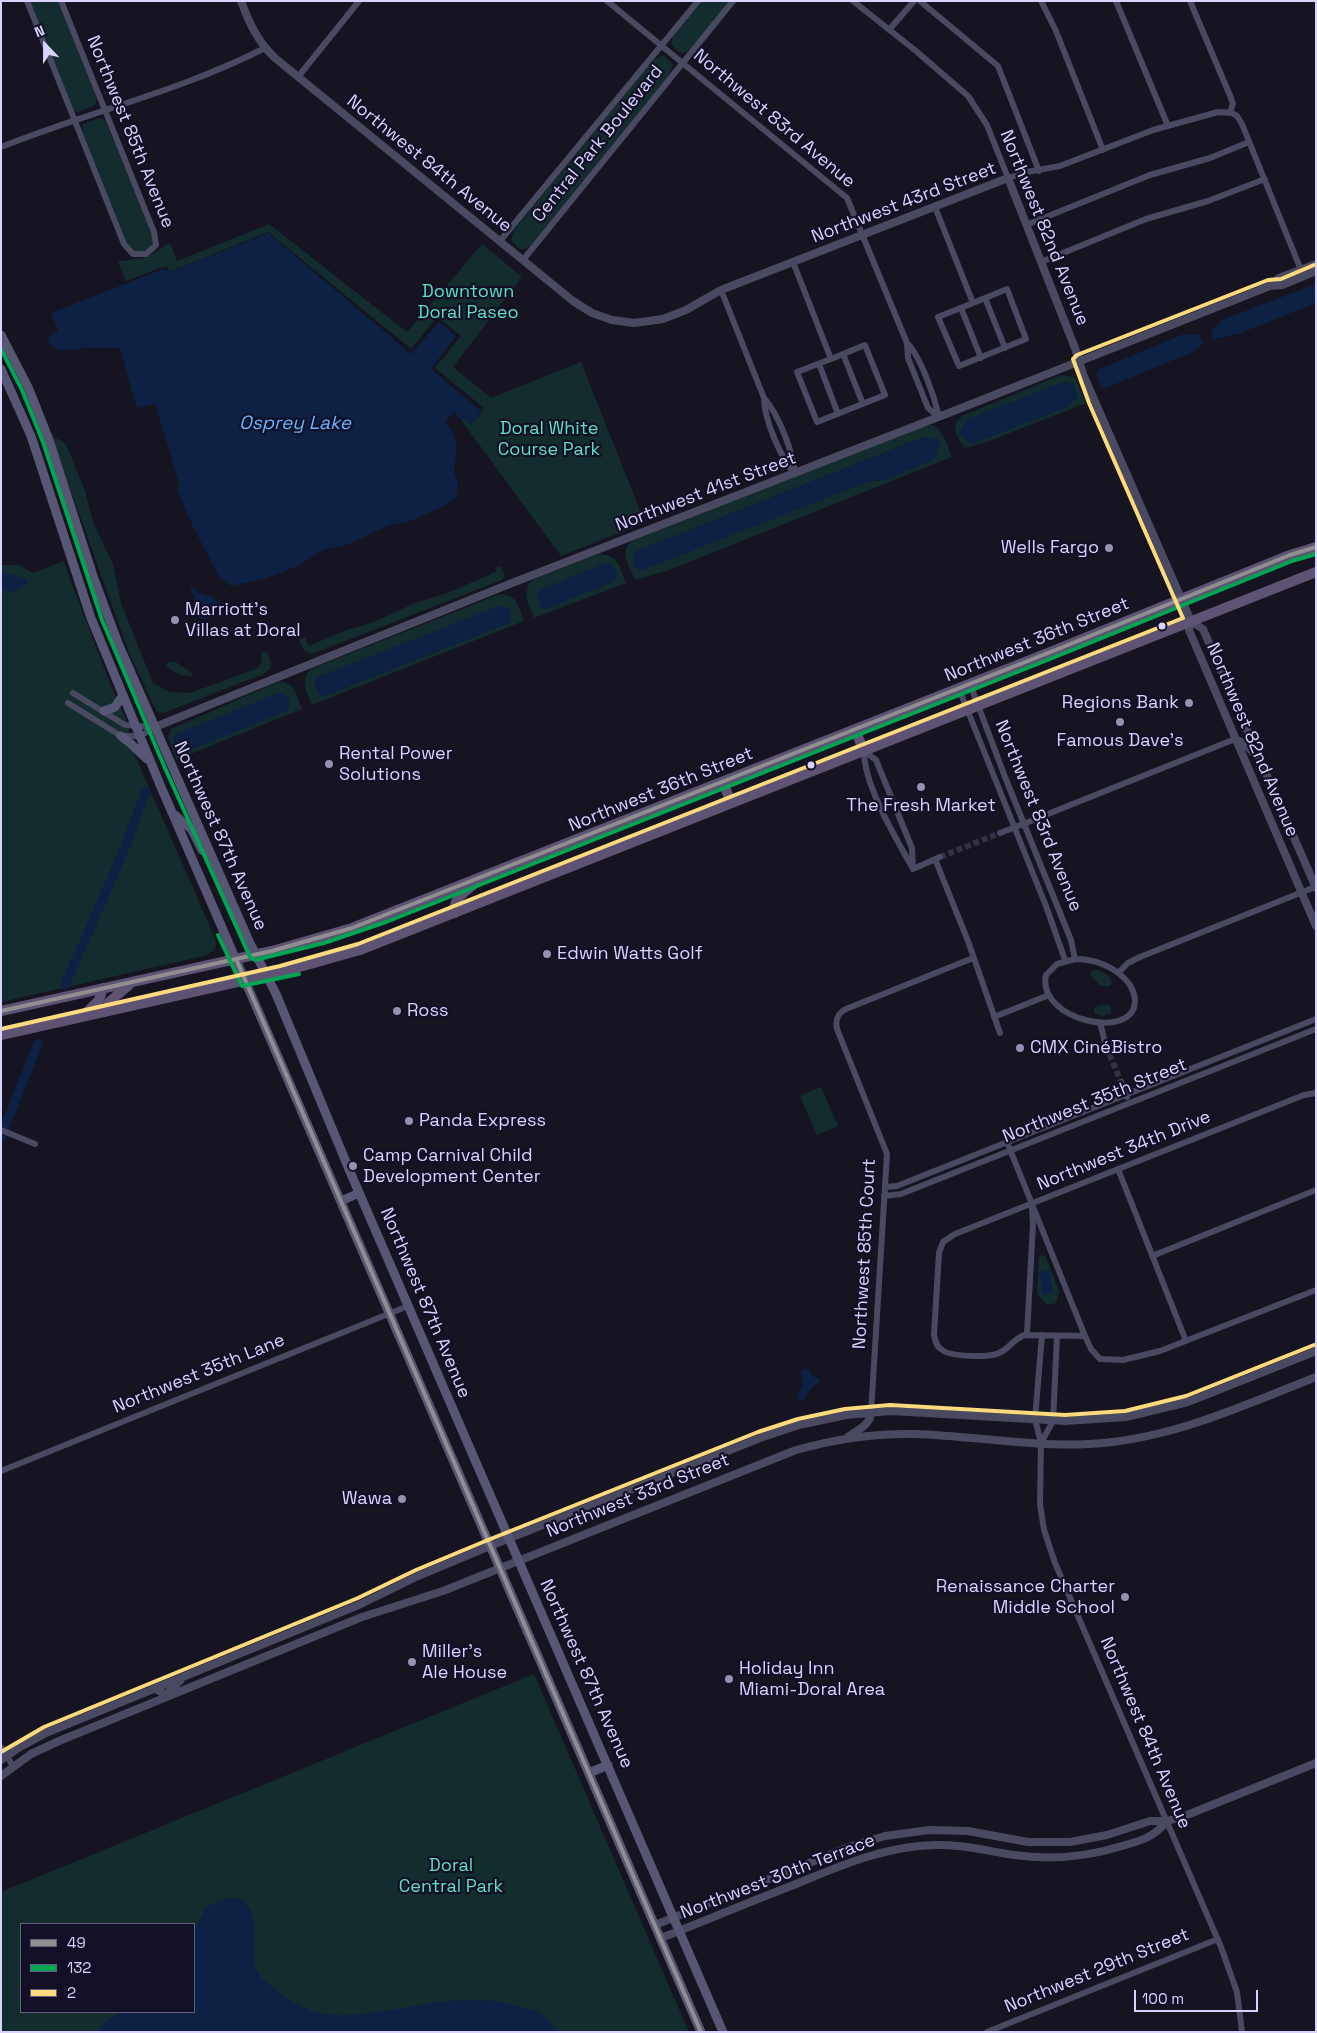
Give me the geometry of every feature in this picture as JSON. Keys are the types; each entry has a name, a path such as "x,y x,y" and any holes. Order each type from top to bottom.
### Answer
{"main road":[{"name":"Northwest 87th Avenue","path":"1,335 39,415 53,451 99,594 155,727 294,1036 408,1306 723,2032"},
{"name":"Northwest 87th Avenue","path":"1,369 24,420 85,601 172,814 701,2032"},
{"path":"24,420 39,415"},
{"name":"Northwest 36th Street","path":"1,1012 236,959 352,928 959,689 1290,555 1316,547"},
{"path":"1,1035 245,980 360,950 1316,572"},
{"path":"104,711 115,707 123,695"},
{"path":"855,730 864,751"},
{"path":"121,736 151,763"},
{"path":"723,782 731,803"},
{"path":"172,814 192,830 202,850 211,855"},
{"path":"454,913 455,901 480,878"},
{"path":"105,1012 109,1002 117,993 133,982"},
{"path":"82,1017 99,1000 103,988"},
{"path":"341,1201 360,1193"},
{"path":"589,1773 608,1765"}],"street":[{"name":"Northwest 85th Avenue","path":"26,1 124,244 133,254 146,254 156,245 156,238 61,1"},
{"name":"Northwest 84th Avenue","path":"241,1 252,28 265,48 298,76 583,308 602,318 622,322"},
{"path":"298,76 359,1"},
{"name":"Northwest 83rd Avenue","path":"607,1 847,198 864,235 907,343 908,358 928,408 939,417"},
{"name":"Central Park Boulevard","path":"500,241 698,1"},
{"name":"Central Park Boulevard","path":"523,260 733,1"},
{"name":"Northwest 82nd Avenue","path":"853,1 962,91 972,102 987,125 1092,394 1191,620 1203,629 1316,888"},
{"path":"889,30 914,1"},
{"path":"920,1 998,66 1039,171"},
{"path":"1041,1 1056,31 1103,150"},
{"path":"1116,1 1168,126"},
{"path":"1190,1 1231,98 1233,104 1230,112 1238,118 1249,142 1301,270"},
{"path":"1,147 73,120 148,96 265,48"},
{"name":"Northwest 43rd Street","path":"622,322 645,323 663,319 686,310 721,290 1008,178 1060,166 1168,126 1218,112 1230,112"},
{"path":"1026,225 1150,175 1210,158 1249,142"},
{"path":"1041,262 1155,216 1208,201 1264,179"},
{"path":"935,207 973,302"},
{"path":"793,262 831,359"},
{"name":"Northwest 41st Street","path":"1270,286 1279,278 1316,264"},
{"name":"Northwest 41st Street","path":"140,736 155,727 514,582 795,474 1270,286 1282,285 1316,271"},
{"path":"1007,289 1026,339 959,366 938,317 973,302 1007,289"},
{"path":"721,290 764,398 767,416 785,464 795,474"},
{"path":"985,298 1005,348"},
{"path":"961,308 981,358"},
{"path":"866,345 885,395 817,422 797,372 831,359 866,345"},
{"path":"843,354 863,404"},
{"path":"819,364 838,414"},
{"name":"Northwest 82nd Avenue","path":"1191,620 1189,630 1316,926"},
{"name":"Northwest 83rd Avenue","path":"970,684 1027,822 1071,940 1075,959"},
{"name":"Northwest 83rd Avenue","path":"959,689 1046,906 1065,960"},
{"name":"Northwest 41st Street","path":"73,693 125,725 155,727"},
{"path":"68,703 121,736 140,736"},
{"path":"1043,816 1235,740 1242,741 1249,750 1259,757"},
{"path":"864,751 876,760 912,848 913,868"},
{"path":"864,751 864,765 886,819 913,868"},
{"path":"879,802 891,797"},
{"path":"1272,824 1285,818"},
{"path":"1000,833 1027,822"},
{"path":"913,868 937,858 1000,1033"},
{"path":"1118,973 1128,963 1140,957 1316,888"},
{"name":"Northwest 85th Court","path":"871,1412 887,1154 837,1028 837,1017 846,1009 973,958"},
{"path":"1075,959 1095,961 1118,973 1130,985 1134,996 1134,1007 1130,1014 1123,1018 1100,1023 1069,1014 1056,1004 1049,995 1045,983 1046,975 1054,965 1065,960 1075,959"},
{"path":"994,1018 1049,995"},
{"name":"Northwest 35th Street","path":"885,1187 897,1186 1316,1019"},
{"path":"1100,1023 1106,1046"},
{"name":"Northwest 35th Street","path":"884,1196 901,1194 1316,1029"},
{"path":"1244,1048 1247,1057"},
{"path":"1122,1082 1130,1103"},
{"name":"Northwest 34th Drive","path":"1027,1334 1017,1338 1001,1352 986,1356 947,1353 940,1349 934,1335 939,1252 944,1241 955,1234 1304,1095 1316,1093"},
{"path":"1,1130 35,1144"},
{"path":"1007,1142 1085,1336 1096,1356 1110,1361 1126,1360 1147,1354 1186,1341 1316,1290"},
{"path":"1118,1169 1186,1341"},
{"path":"1152,1256 1316,1190"},
{"path":"1032,1204 1033,1224 1027,1334 1085,1336"},
{"name":"Northwest 35th Lane","path":"1,1471 408,1306"},
{"name":"Northwest 84th Avenue","path":"1042,1335 1035,1419 1041,1443 1040,1504 1043,1525 1051,1554 1218,1939 1236,1992 1242,2032"},
{"name":"Northwest 84th Avenue","path":"1041,1443 1053,1421 1057,1336"},
{"name":"Northwest 33rd Street","path":"4,1758 46,1733 369,1601 418,1576 767,1436 819,1420 871,1412 913,1411 1053,1421 1087,1421 1117,1418 1170,1407 1204,1396 1316,1351"},
{"name":"Northwest 33rd Street","path":"1,1776 13,1766 45,1747 169,1696 381,1610 436,1593 770,1460 810,1446 870,1436 916,1434 1041,1443 1112,1442 1163,1434 1204,1421 1316,1377"},
{"path":"846,1439 865,1426 871,1417 871,1412"},
{"path":"154,1689 169,1696 170,1690 183,1677"},
{"path":"1,1747 4,1758 13,1766"},
{"name":"Northwest 30th Terrace","path":"655,1925 864,1842 900,1833 929,1830 968,1831 1028,1842 1085,1840 1115,1833 1150,1821 1167,1821 1316,1763"},
{"name":"Northwest 30th Terrace","path":"661,1938 860,1858 905,1847 951,1845 1027,1856 1072,1856 1114,1849 1156,1834 1167,1821"},
{"path":"1027,1856 1028,1842"},
{"path":"770,1879 775,1892"},
{"name":"Northwest 29th Street","path":"987,2032 1218,1939"}],"green space":[{"path":"31,1 58,1 97,99 94,106 78,112 73,110"},
{"path":"701,1 730,1 691,49 684,53 678,52 671,44 673,35"},
{"name":"Downtown Doral Paseo","path":"664,55 673,64 670,74 532,244 525,249 519,249 511,240 514,230 653,60"},
{"path":"100,118 105,120 154,239 151,246 144,251 134,251 128,246 82,130 83,124"},
{"name":"Doral White Course Park","path":"269,224 407,332 482,244 522,277 453,367 491,398 581,362 645,523 561,556 461,420 464,418 471,425 475,415 479,417 484,408 435,368 461,336 437,317 411,349 268,232 170,272 166,266 126,281 118,262 146,257 170,243 177,261"},
{"path":"1061,375 1076,379 1086,403 987,442 965,448 957,436 955,428 962,416"},
{"path":"933,425 940,431 952,457 669,570 635,580 625,554 626,549 633,540 925,426","holes":["924,437 941,441 885,480 870,481 635,552"]},
{"path":"52,438 66,444 85,491 93,522 113,564 121,603 153,683 169,692 190,693 258,668 262,661 261,653 267,652 271,662 270,669 263,674 164,713 157,712 129,653"},
{"path":"599,554 610,556 614,559 620,567 626,583 534,618 526,598 528,584 534,579"},
{"path":"63,561 115,696 127,721 133,751 216,944 212,952 204,956 1,1002 1,565 19,565 33,573"},
{"path":"500,566 505,575 502,580 312,654 305,650 299,639 305,637 309,646 344,631 374,622 415,603 447,593 496,572 495,568"},
{"path":"500,594 514,599 524,621 312,705 305,686 305,677 311,669","holes":["510,620 506,624 324,696 320,695 314,682"]},
{"path":"168,662 176,662 193,674 192,676 181,675 175,672 166,665"},
{"path":"280,681 292,687 302,709 176,760 168,737 171,729"},
{"path":"1098,970 1108,975 1112,982 1110,986 1100,986 1090,974 1091,971"},
{"path":"1099,1005 1108,1005 1111,1008 1111,1013 1104,1016 1094,1014 1094,1008"},
{"path":"821,1087 838,1126 817,1135 800,1096"},
{"path":"1045,1255 1059,1291 1056,1303 1047,1305 1037,1294 1039,1256"},
{"name":"Doral Central Park","path":"534,1674 689,2032 1,2032 1,1892"}],"water":[{"name":"Osprey Lake","path":"268,233 411,354 439,322 456,336 431,369 482,412 478,417 475,415 477,418 471,425 464,418 461,420 455,412 445,421 454,435 457,448 454,472 458,484 456,498 416,519 387,526 349,544 323,550 298,566 267,578 231,586 219,576 194,529 177,489 180,486 155,404 137,408 120,348 84,348 61,351 50,344 48,338 58,330 51,313 163,269 171,272"},
{"path":"1316,284 1316,303 1238,334 1214,339 1211,331 1222,320"},
{"path":"1184,334 1199,335 1203,344 1193,352 1106,388 1101,386 1096,373 1099,369"},
{"path":"1063,382 1073,383 1078,397 1065,408 971,444 959,433 966,420"},
{"path":"924,437 941,441 934,459 885,480 870,481 640,571 633,564 634,552"},
{"path":"604,563 611,564 617,571 617,576 613,582 545,609 541,607 537,596 538,591"},
{"path":"1,572 27,579 27,585 10,593 7,592 2,585"},
{"path":"195,587 199,594 203,593 204,596 211,595 215,601 219,600 220,603 225,602 229,605 211,613 212,616 204,619 199,618 193,605 196,603 190,588"},
{"path":"499,606 508,608 511,611 510,620 507,624 324,696 320,695 314,682 318,677"},
{"path":"279,693 285,694 289,700 287,711 192,749 179,751 173,739 176,734"},
{"path":"1049,1270 1053,1293 1043,1295 1039,1272"},
{"path":"803,1368 810,1370 812,1376 819,1379 820,1382 810,1390 804,1400 800,1400 797,1395 803,1386 801,1370"},
{"path":"229,1898 241,1900 248,1905 252,1913 257,1971 275,1990 311,2011 331,2015 352,2015 444,2002 481,2000 499,2002 537,2011 544,2016 557,2032 99,2032 101,2025 119,2013 195,2013 195,1929 206,1907"}],"waterway":[{"path":"65,985 122,855 146,791"},
{"path":"1,1137 38,1044"}],"tunnel":[{"path":"1031,821 1043,816"},
{"path":"940,857 1000,833"},
{"path":"1106,1046 1121,1082"}],"transit line":[{"name":"2","path":"1,1029 280,966 358,944 1183,618 1089,403 1073,359 1077,355 1268,280 1281,279 1314,265"},
{"name":"132","path":"1,349 22,390 43,442 102,620 165,768 250,957 255,960 324,943 386,922 1292,561 1316,554"},
{"name":"49","path":"1,1011 272,951 352,928 1048,653 1290,555 1316,547"},
{"name":"132","path":"218,935 242,986 299,974"},
{"name":"49","path":"236,959 701,2032"},
{"name":"2","path":"1,1752 44,1727 358,1598 416,1570 758,1432 798,1419 845,1409 890,1405 1065,1415 1125,1411 1186,1396 1314,1345"}],"place":[{"name":"Wells Fargo","path":"1109,548"},
{"name":"Marriott's Villas at Doral","path":"175,620"},
{"name":"Regions Bank","path":"1189,703"},
{"name":"Famous Dave's","path":"1120,722"},
{"name":"Rental Power Solutions","path":"329,764"},
{"name":"The Fresh Market","path":"921,787"},
{"name":"Edwin Watts Golf","path":"547,954"},
{"name":"Ross","path":"397,1011"},
{"name":"CMX CinéBistro","path":"1020,1048"},
{"name":"Panda Express","path":"409,1121"},
{"name":"Camp Carnival Child Development Center","path":"353,1166"},
{"name":"Wawa","path":"402,1499"},
{"name":"Renaissance Charter Middle School","path":"1125,1597"},
{"name":"Miller's Ale House","path":"412,1662"},
{"name":"Holiday Inn Miami-Doral Area","path":"729,1679"}]}
